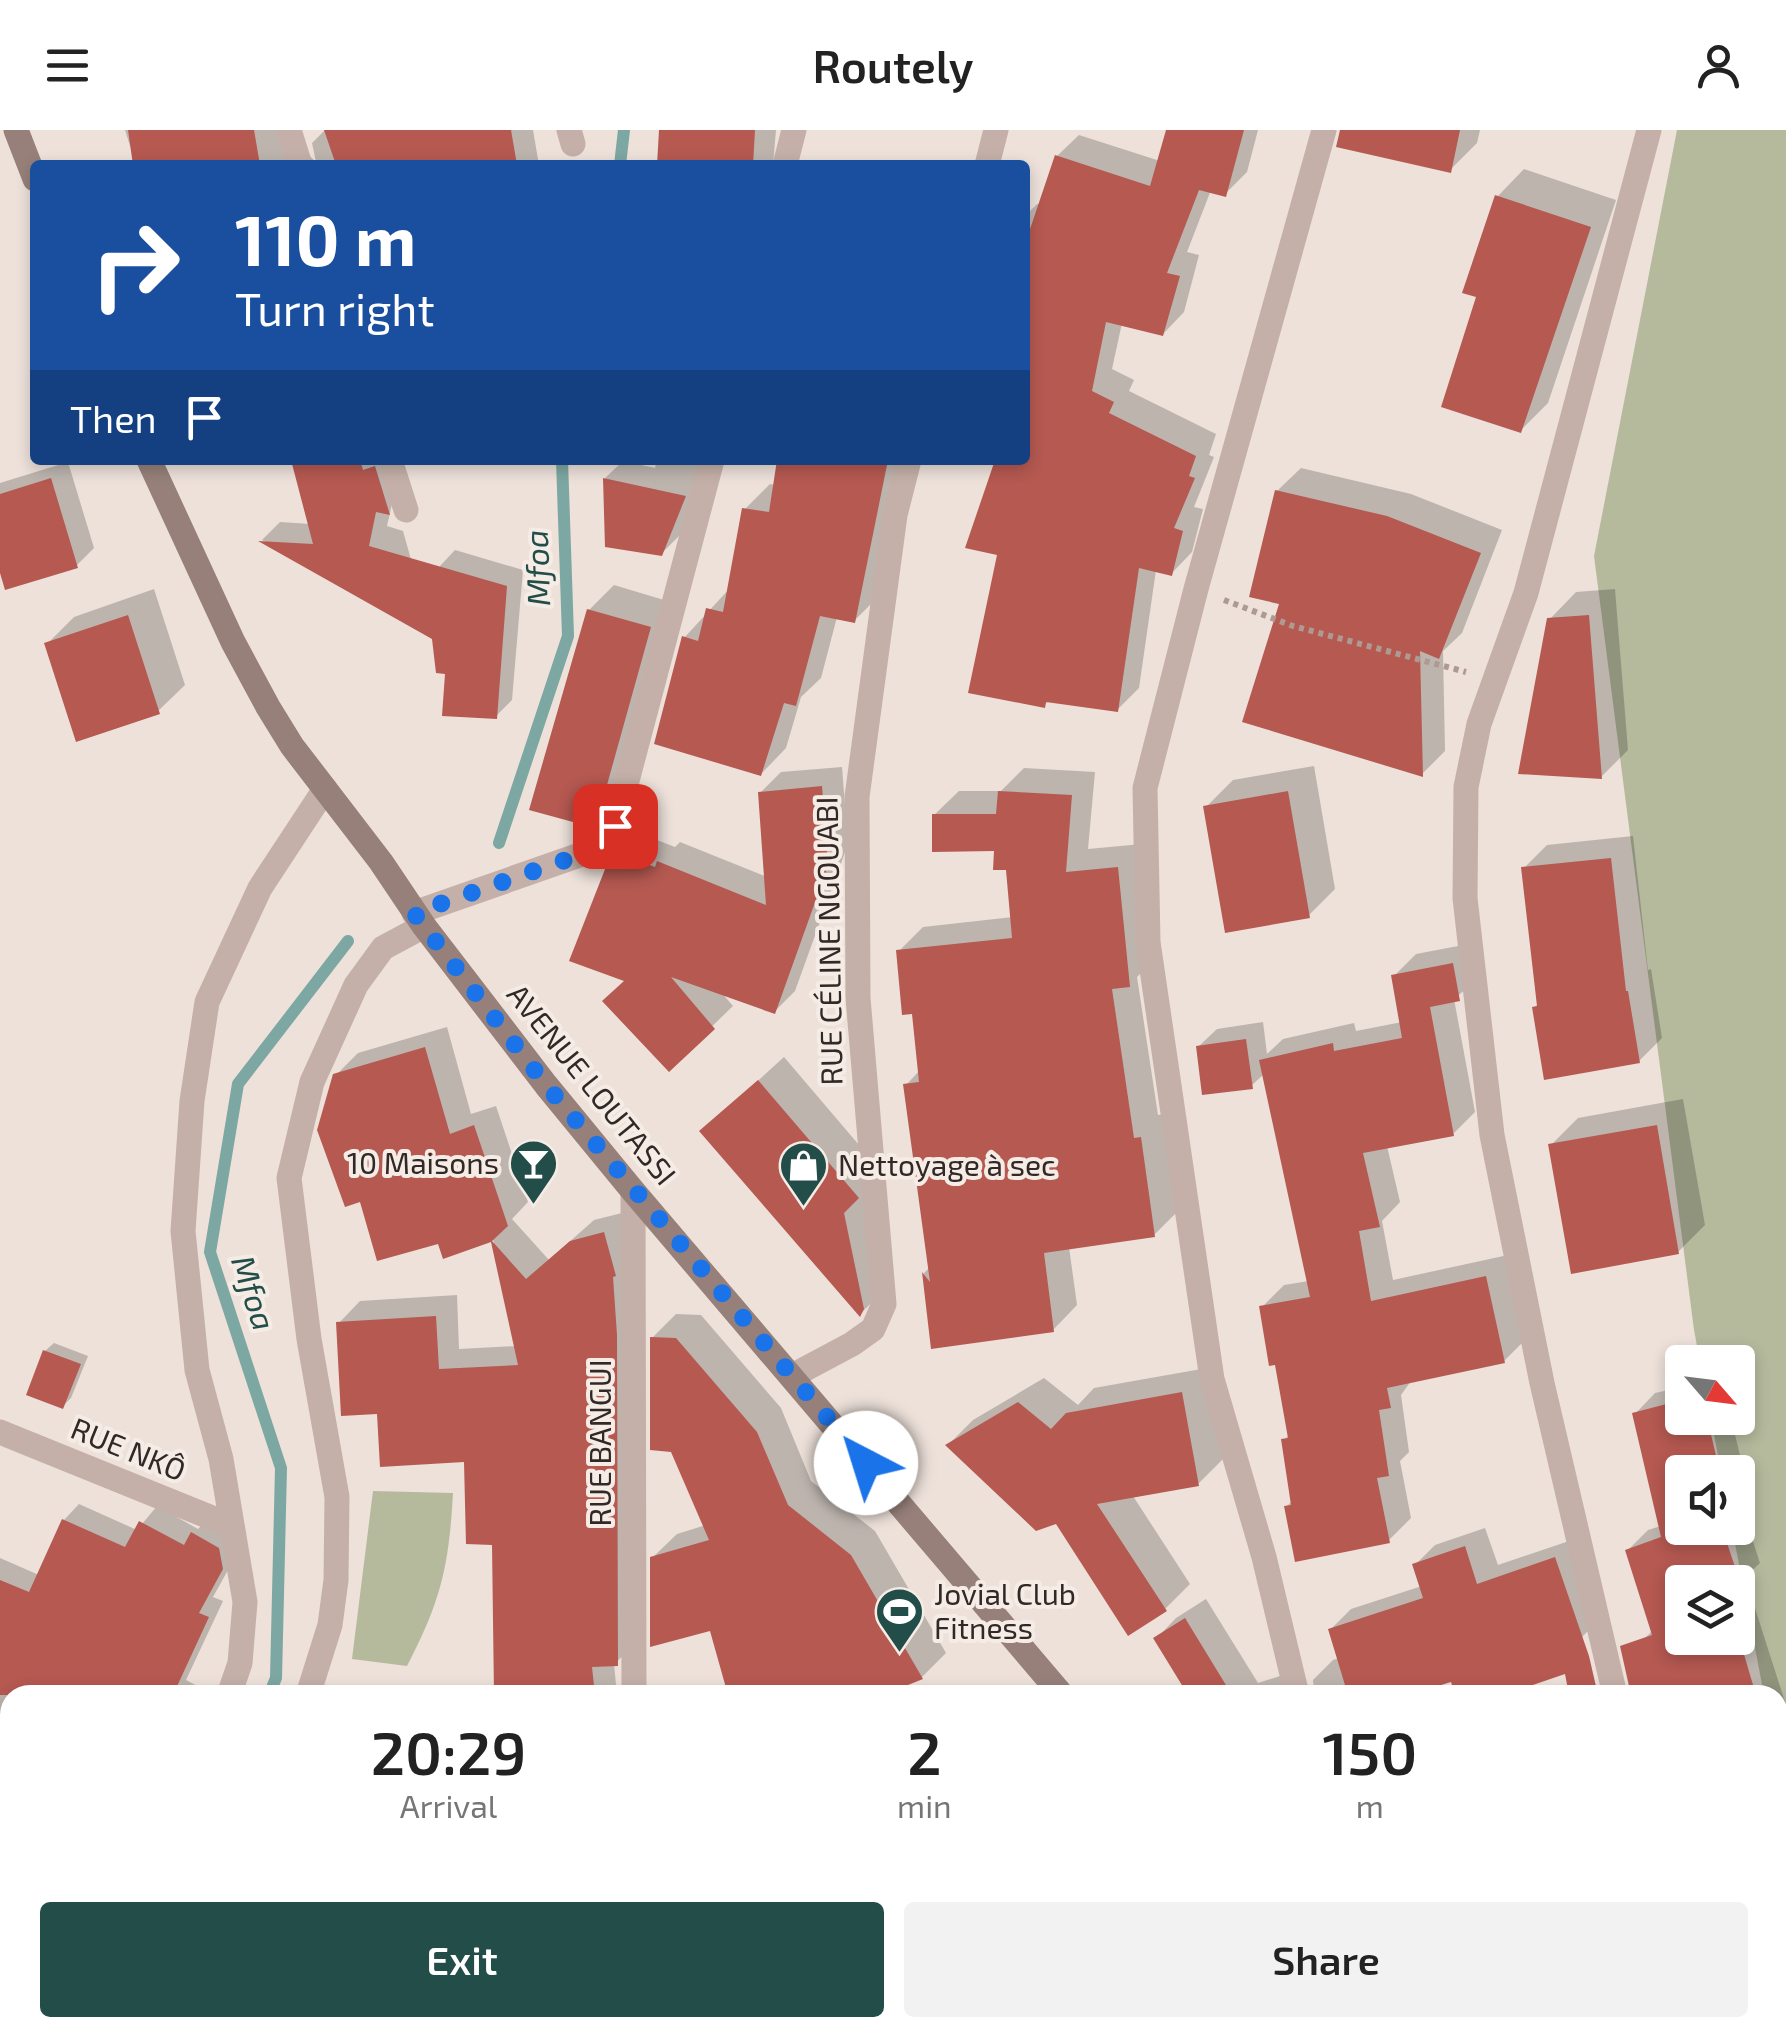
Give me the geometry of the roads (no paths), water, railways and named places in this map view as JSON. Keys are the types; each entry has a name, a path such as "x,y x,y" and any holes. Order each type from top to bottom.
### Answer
{"main road":[{"path":"12,132 30,169"},
{"name":"AVENUE LOUTASSI","path":"151,465 233,642 284,733 419,919 546,1085 1054,1685"}],"street":[{"path":"289,130 298,160"},
{"path":"786,160 794,130"},
{"path":"988,160 996,130"},
{"path":"1295,1685 1264,1557 1212,1378 1148,942 1145,788 1324,130"},
{"path":"1609,1685 1492,1135 1466,898 1466,787 1479,724 1526,593 1649,130"},
{"path":"392,465 406,510"},
{"path":"311,1685 330,1625 336,1580 338,1496 309,1339 289,1178 312,1082 356,985 383,948 419,919 594,850 608,839 615,826 711,465"},
{"name":"RUE CÉLINE NGOUABI","path":"792,1376 873,1329 884,1304 858,998 857,796 895,514 909,465"},
{"path":"232,1685 240,1663 246,1602 221,1459 197,1370 183,1231 192,1101 207,1002 260,888 324,790"},
{"name":"RUE BANGUI","path":"634,1191 634,1685"},
{"name":"RUE NKÔ","path":"0,1432 232,1526"}],"waterway":[{"name":"Mfoa","path":"621,160 624,130"},
{"name":"Mfoa","path":"499,843 568,636 562,465"},
{"name":"Mfoa","path":"273,1685 281,1468 210,1252 238,1084 348,941"}],"place":[{"name":"10 Maisons","path":"534,1206"},
{"name":"Nettoyage à sec","path":"803,1208"},
{"name":"Jovial Club Fitness","path":"899,1654"}]}
